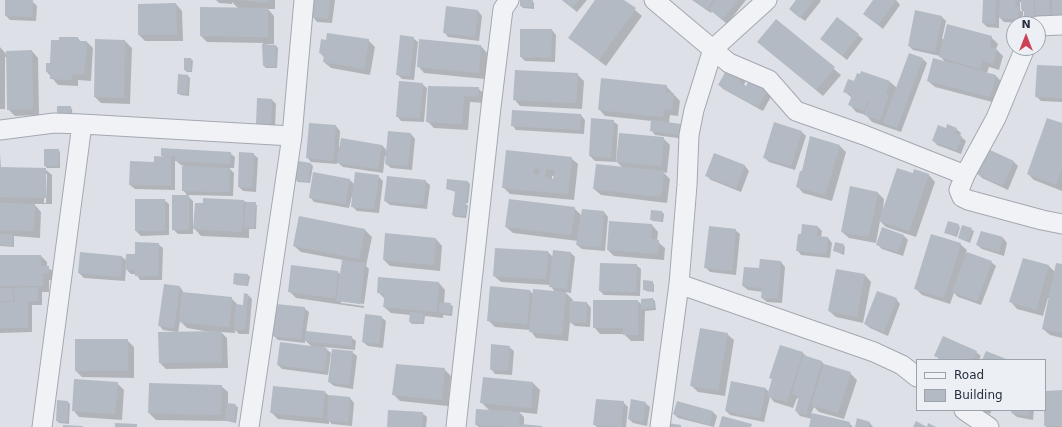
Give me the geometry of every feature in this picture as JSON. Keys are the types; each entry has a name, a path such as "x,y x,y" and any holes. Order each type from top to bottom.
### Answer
{"street":[{"path":"248,427 292,136 304,0"},
{"path":"456,427 503,9 509,0"},
{"path":"654,0 729,63 762,75 769,80 796,112 864,135 965,175"},
{"path":"660,427 679,284 687,185 689,135 694,110 713,49 766,0"},
{"path":"1046,26 1062,25"},
{"path":"1022,56 996,118 965,175 959,190 962,196 968,200 1062,224"},
{"path":"0,130 54,123 292,136"},
{"path":"42,427 82,124"},
{"path":"679,284 867,349 902,365 916,375"},
{"path":"965,411 989,427"}],"building":[{"path":"5,0 33,0 32,17 5,16"},
{"path":"237,0 269,0 268,3"},
{"path":"314,0 330,0 328,19 312,17"},
{"path":"520,0 533,0 532,7 520,6"},
{"path":"562,0 579,0 572,8"},
{"path":"595,0 624,0 636,8 599,60 568,38"},
{"path":"693,0 713,0 707,9"},
{"path":"716,0 738,0 722,20 709,9"},
{"path":"796,0 814,0 800,18 789,9"},
{"path":"873,0 896,0 878,25 863,14"},
{"path":"983,0 996,0 995,24 982,23"},
{"path":"1000,0 1016,0 1015,7 1019,8 1018,16 1006,16 1006,18 999,18"},
{"path":"1021,0 1034,0 1034,16 1024,16 1024,9 1021,9"},
{"path":"1035,0 1049,0 1050,15 1035,15"},
{"path":"1052,0 1062,0 1062,20 1052,20"},
{"path":"176,3 177,35 138,35 138,4"},
{"path":"446,6 478,10 475,37 443,33"},
{"path":"200,7 268,8 268,37 200,36"},
{"path":"915,10 942,16 935,52 908,46"},
{"path":"837,17 859,34 842,56 820,39"},
{"path":"776,19 835,67 816,90 757,42"},
{"path":"947,24 992,36 989,47 997,49 993,64 982,61 980,69 939,57"},
{"path":"520,29 552,29 551,58 520,57"},
{"path":"327,33 369,39 364,69 323,62 324,54 319,53 321,39 326,40"},
{"path":"400,35 414,37 410,76 396,75"},
{"path":"59,37 78,37 78,41 87,41 84,75 72,74 72,80 50,79 50,72 46,72 46,63 50,63 51,40 59,40"},
{"path":"95,39 125,40 124,98 94,97"},
{"path":"419,39 481,45 479,73 417,67"},
{"path":"262,44 276,45 276,67 263,66"},
{"path":"32,50 33,109 7,110 6,51"},
{"path":"909,53 923,58 897,128 883,123"},
{"path":"184,58 191,58 191,71 184,70"},
{"path":"933,58 996,75 990,97 927,81"},
{"path":"1037,65 1062,66 1062,98 1035,97"},
{"path":"728,67 743,75 739,82 746,86 750,79 768,90 758,107 718,85"},
{"path":"515,70 578,73 576,103 513,100"},
{"path":"861,71 890,81 886,94 889,95 880,120 864,115 869,101 867,101 864,111 848,105 852,95 843,92 848,79 854,81 857,73 860,74"},
{"path":"178,74 188,75 187,94 177,94"},
{"path":"601,78 667,85 666,92 674,93 672,110 664,109 663,117 598,110"},
{"path":"399,81 423,83 420,118 396,117"},
{"path":"428,86 479,87 478,97 464,96 462,124 426,122"},
{"path":"257,98 272,99 271,124 256,124"},
{"path":"57,106 71,106 71,119 57,120"},
{"path":"512,110 581,114 580,130 511,126"},
{"path":"591,118 614,120 611,158 589,156"},
{"path":"1047,118 1062,123 1062,168 1056,185 1027,174"},
{"path":"651,120 682,124 681,135 650,131"},
{"path":"774,122 802,131 791,166 763,158"},
{"path":"309,123 336,125 333,161 306,158"},
{"path":"947,124 957,128 955,133 962,136 956,150 932,141 938,125 946,128"},
{"path":"388,131 411,133 408,166 385,164"},
{"path":"619,133 664,137 661,166 616,162"},
{"path":"810,136 840,145 825,195 796,187 800,171 802,171"},
{"path":"341,138 382,145 378,169 337,163"},
{"path":"161,148 231,152 230,164 175,161 175,156 161,156"},
{"path":"44,149 59,149 58,166 44,166"},
{"path":"988,149 1014,161 1003,186 977,174"},
{"path":"506,150 572,157 568,194 502,188","holes":["534,168 540,169 539,175 533,174","546,169 555,170 553,179 545,178"]},
{"path":"239,152 254,153 252,188 238,187"},
{"path":"714,153 745,165 736,188 705,176"},
{"path":"154,156 171,157 171,186 129,185 130,161 154,162"},
{"path":"298,161 311,163 308,182 295,180"},
{"path":"596,164 664,171 661,197 593,189"},
{"path":"182,166 230,168 229,192 182,191"},
{"path":"0,167 46,168 46,198 0,197"},
{"path":"897,168 913,173 914,169 929,174 909,231 879,221"},
{"path":"313,172 350,179 345,204 309,198"},
{"path":"355,172 379,175 374,209 351,207"},
{"path":"387,176 426,180 423,205 384,201"},
{"path":"447,179 468,181 466,202 454,201 455,190 446,189"},
{"path":"850,186 878,192 869,237 841,232"},
{"path":"172,195 189,195 189,230 172,230"},
{"path":"203,198 244,200 242,232 193,229 195,203 203,203"},
{"path":"135,199 165,199 165,231 135,231"},
{"path":"509,199 575,207 571,235 505,227"},
{"path":"454,201 466,203 465,216 452,215"},
{"path":"246,202 256,202 254,228 244,227"},
{"path":"0,203 35,204 34,231 0,230"},
{"path":"582,209 604,211 601,247 576,245"},
{"path":"651,210 662,211 661,221 650,220"},
{"path":"299,216 365,229 359,259 293,246"},
{"path":"609,221 652,224 651,239 659,240 658,254 607,250"},
{"path":"948,221 959,224 955,236 944,233"},
{"path":"802,224 818,226 817,236 828,237 826,254 796,251 798,234 801,234"},
{"path":"962,225 972,228 968,242 958,238"},
{"path":"709,226 736,229 732,271 704,268"},
{"path":"882,227 904,235 898,252 876,245"},
{"path":"981,231 1003,237 999,252 976,245"},
{"path":"385,233 436,238 434,265 383,260"},
{"path":"0,234 13,234 12,246 0,245"},
{"path":"931,234 961,243 944,298 914,289"},
{"path":"135,242 159,243 158,276 135,276 135,270 125,270 126,254 135,254"},
{"path":"835,242 844,244 842,253 833,251"},
{"path":"495,248 548,251 546,279 493,276"},
{"path":"553,250 571,252 567,289 549,287"},
{"path":"80,252 122,256 121,277 78,273"},
{"path":"967,252 992,261 977,301 952,292"},
{"path":"0,255 41,255 41,266 49,266 49,273 43,273 43,286 0,286"},
{"path":"1023,258 1049,265 1036,310 1009,302"},
{"path":"760,259 781,261 778,299 761,298 762,288 742,286 744,267 759,268"},
{"path":"342,260 365,263 360,304 336,301"},
{"path":"600,263 637,264 636,292 599,291"},
{"path":"1056,263 1062,264 1062,333 1042,329"},
{"path":"291,265 338,271 335,298 288,292"},
{"path":"836,269 865,274 857,317 828,311"},
{"path":"234,273 248,274 247,285 233,284"},
{"path":"378,277 439,282 436,312 383,307 385,294 377,293"},
{"path":"643,280 653,281 653,290 643,290"},
{"path":"164,284 180,286 174,328 158,326"},
{"path":"490,286 530,290 527,324 487,321"},
{"path":"38,287 38,301 28,301 28,328 0,328 0,302 15,302 14,288"},
{"path":"0,288 12,288 13,301 0,301"},
{"path":"533,289 566,292 562,335 529,332"},
{"path":"877,291 897,298 884,332 864,324"},
{"path":"182,292 232,297 229,327 179,322"},
{"path":"244,293 248,294 245,330 234,330 236,304 243,305"},
{"path":"653,298 654,308 641,309 641,299"},
{"path":"593,300 638,300 638,335 623,335 623,328 593,328"},
{"path":"570,301 587,302 586,323 569,322"},
{"path":"440,302 451,303 450,314 439,313"},
{"path":"276,304 305,307 301,339 272,336"},
{"path":"410,312 423,313 423,323 409,322"},
{"path":"365,314 382,316 379,344 362,342"},
{"path":"700,328 728,333 718,390 690,386"},
{"path":"221,331 222,362 159,363 158,332"},
{"path":"306,331 352,336 351,346 305,341"},
{"path":"943,336 977,351 973,359 942,359 934,356"},
{"path":"75,339 128,339 128,371 75,371"},
{"path":"280,342 327,348 324,371 277,365"},
{"path":"491,344 510,346 508,371 490,370"},
{"path":"780,345 803,352 787,402 767,396 772,379 769,378"},
{"path":"332,349 353,351 349,385 328,382"},
{"path":"986,351 1006,359 982,359"},
{"path":"803,355 822,361 806,415 795,411 799,396 792,394"},
{"path":"396,364 445,368 442,400 392,395"},
{"path":"824,364 851,372 838,413 811,405"},
{"path":"483,377 533,382 531,408 480,403"},
{"path":"74,379 118,382 115,414 72,411"},
{"path":"731,381 766,388 760,418 725,411"},
{"path":"149,383 222,385 221,415 148,413"},
{"path":"273,386 325,391 322,418 270,413"},
{"path":"1062,390 1062,426 1044,426 1046,391"},
{"path":"329,395 350,397 348,423 327,420"},
{"path":"596,399 624,401 621,427 593,425"},
{"path":"631,399 646,402 643,422 628,419"},
{"path":"57,400 68,401 67,422 56,421"},
{"path":"677,401 713,411 710,425 673,414"},
{"path":"227,403 236,404 234,421 225,420"},
{"path":"476,409 520,412 519,427 475,425"},
{"path":"388,410 423,412 422,427 387,427"},
{"path":"1012,411 1029,411 1028,416 1011,413"},
{"path":"812,413 850,422 849,427 809,427"},
{"path":"722,416 752,424 751,427 719,427"},
{"path":"857,418 870,422 869,427 855,427"},
{"path":"916,421 927,427 913,427"},
{"path":"115,423 137,424 137,427 115,427"},
{"path":"668,423 681,425 681,427 667,427"},
{"path":"928,423 936,427 927,427"},
{"path":"521,424 542,426 542,427 521,427"},
{"path":"63,425 83,426 83,427 63,427"}]}
